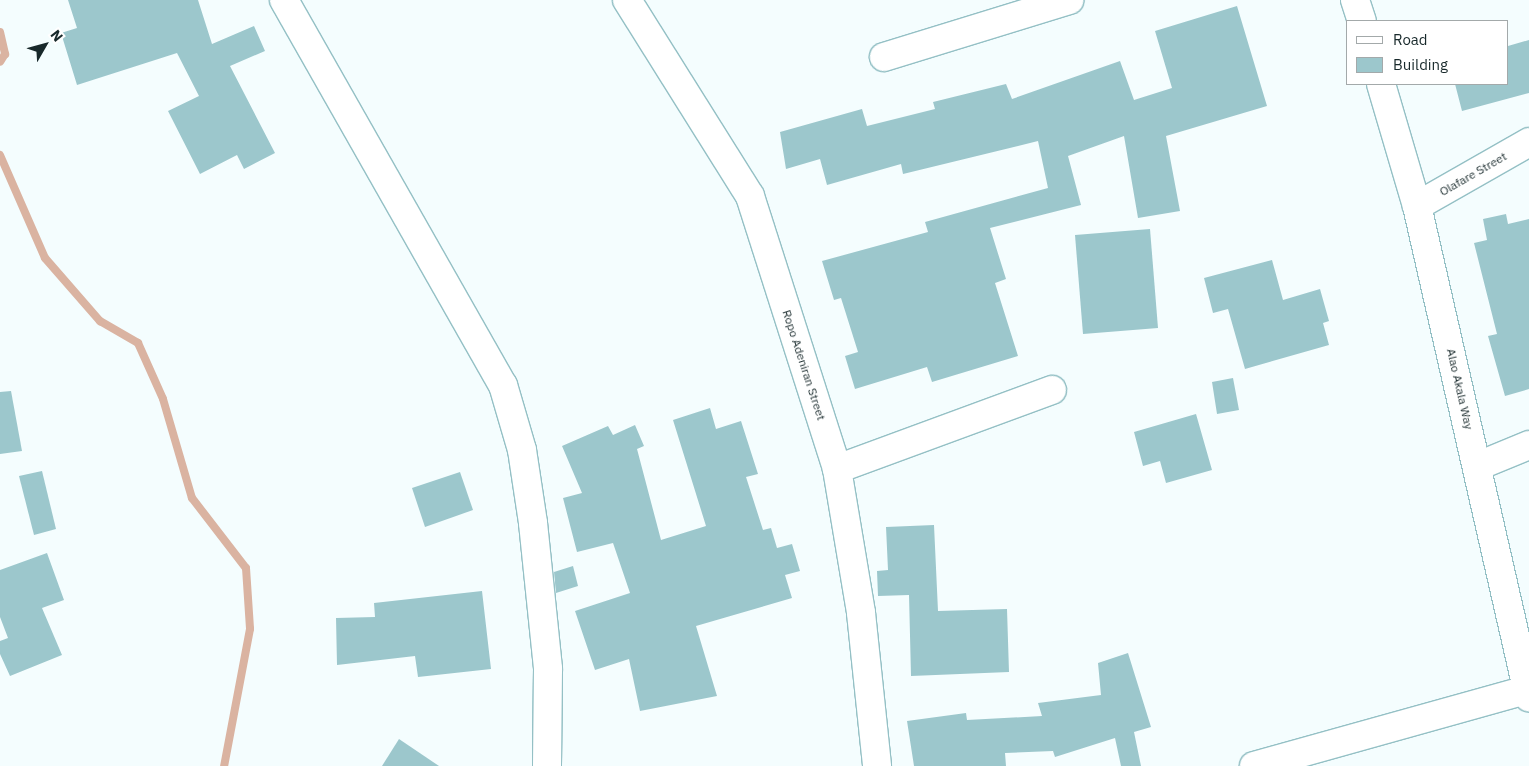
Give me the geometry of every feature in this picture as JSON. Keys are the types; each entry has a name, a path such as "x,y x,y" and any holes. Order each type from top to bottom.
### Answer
{"street":[{"path":"284,0 503,385 522,450 533,522 548,670 547,766"},
{"name":"Ropo Adeniran Street","path":"627,0 750,196 837,469 861,613 877,766"},
{"path":"884,57 1069,0"},
{"path":"1355,0 1362,20"},
{"name":"Alao Akala Way","path":"1381,85 1418,206 1528,693"},
{"name":"Olafare Street","path":"1418,206 1529,142"},
{"path":"837,469 1052,390"},
{"path":"1478,466 1529,445"},
{"path":"1254,766 1528,693"}],"building":[{"path":"68,0 198,0 212,44 254,26 265,51 230,66 275,153 244,169 237,155 200,174 168,111 199,96 177,53 77,85 61,33 77,28"},
{"path":"1237,6 1267,106 1166,136 1180,211 1138,218 1124,136 1068,156 1081,205 990,228 1006,279 995,283 1018,356 932,382 927,367 855,389 845,356 858,352 841,298 834,300 822,261 928,232 925,222 1048,188 1038,141 903,174 901,164 827,185 820,159 786,169 780,132 862,109 867,126 935,109 933,102 1006,84 1012,99 1120,61 1134,100 1172,88 1155,31"},
{"path":"1529,40 1529,93 1462,111 1455,85 1509,85 1509,46"},
{"path":"1506,214 1508,224 1529,219 1529,389 1505,396 1488,336 1497,334 1474,243 1487,240 1483,219"},
{"path":"1150,229 1158,328 1083,334 1075,235"},
{"path":"1272,260 1283,300 1320,289 1329,321 1323,323 1329,345 1245,369 1228,309 1213,313 1204,278"},
{"path":"1233,378 1239,410 1217,414 1212,382"},
{"path":"11,391 22,451 0,454 0,392"},
{"path":"710,408 716,429 741,421 758,474 746,477 763,530 771,528 777,548 792,544 800,571 785,575 792,598 696,626 717,696 640,711 629,659 595,670 575,611 630,593 613,543 577,552 563,498 582,493 562,446 608,426 613,435 635,425 644,446 637,449 661,540 706,526 673,420"},
{"path":"1196,414 1212,470 1166,483 1160,461 1143,466 1134,432"},
{"path":"42,471 56,529 34,535 19,476"},
{"path":"460,472 473,510 425,527 412,488"},
{"path":"934,525 938,611 1007,609 1009,672 911,676 909,595 878,596 877,571 888,570 886,527"},
{"path":"47,553 64,600 42,608 62,655 10,676 0,654 0,641 8,638 0,617 0,570"},
{"path":"573,566 578,586 556,593 554,572"},
{"path":"482,591 491,669 418,677 415,656 337,665 336,618 375,617 374,603"},
{"path":"1128,653 1151,727 1134,732 1141,766 1121,766 1115,738 1055,757 1053,751 1005,753 1006,766 914,766 907,721 966,713 967,720 1042,716 1038,703 1101,695 1098,663"},
{"path":"399,739 439,766 382,766"}],"waterway":[{"path":"0,32 5,54 0,62"},
{"path":"0,155 45,258 100,321 138,343 163,399 192,498 246,568 250,629 224,766"}]}
